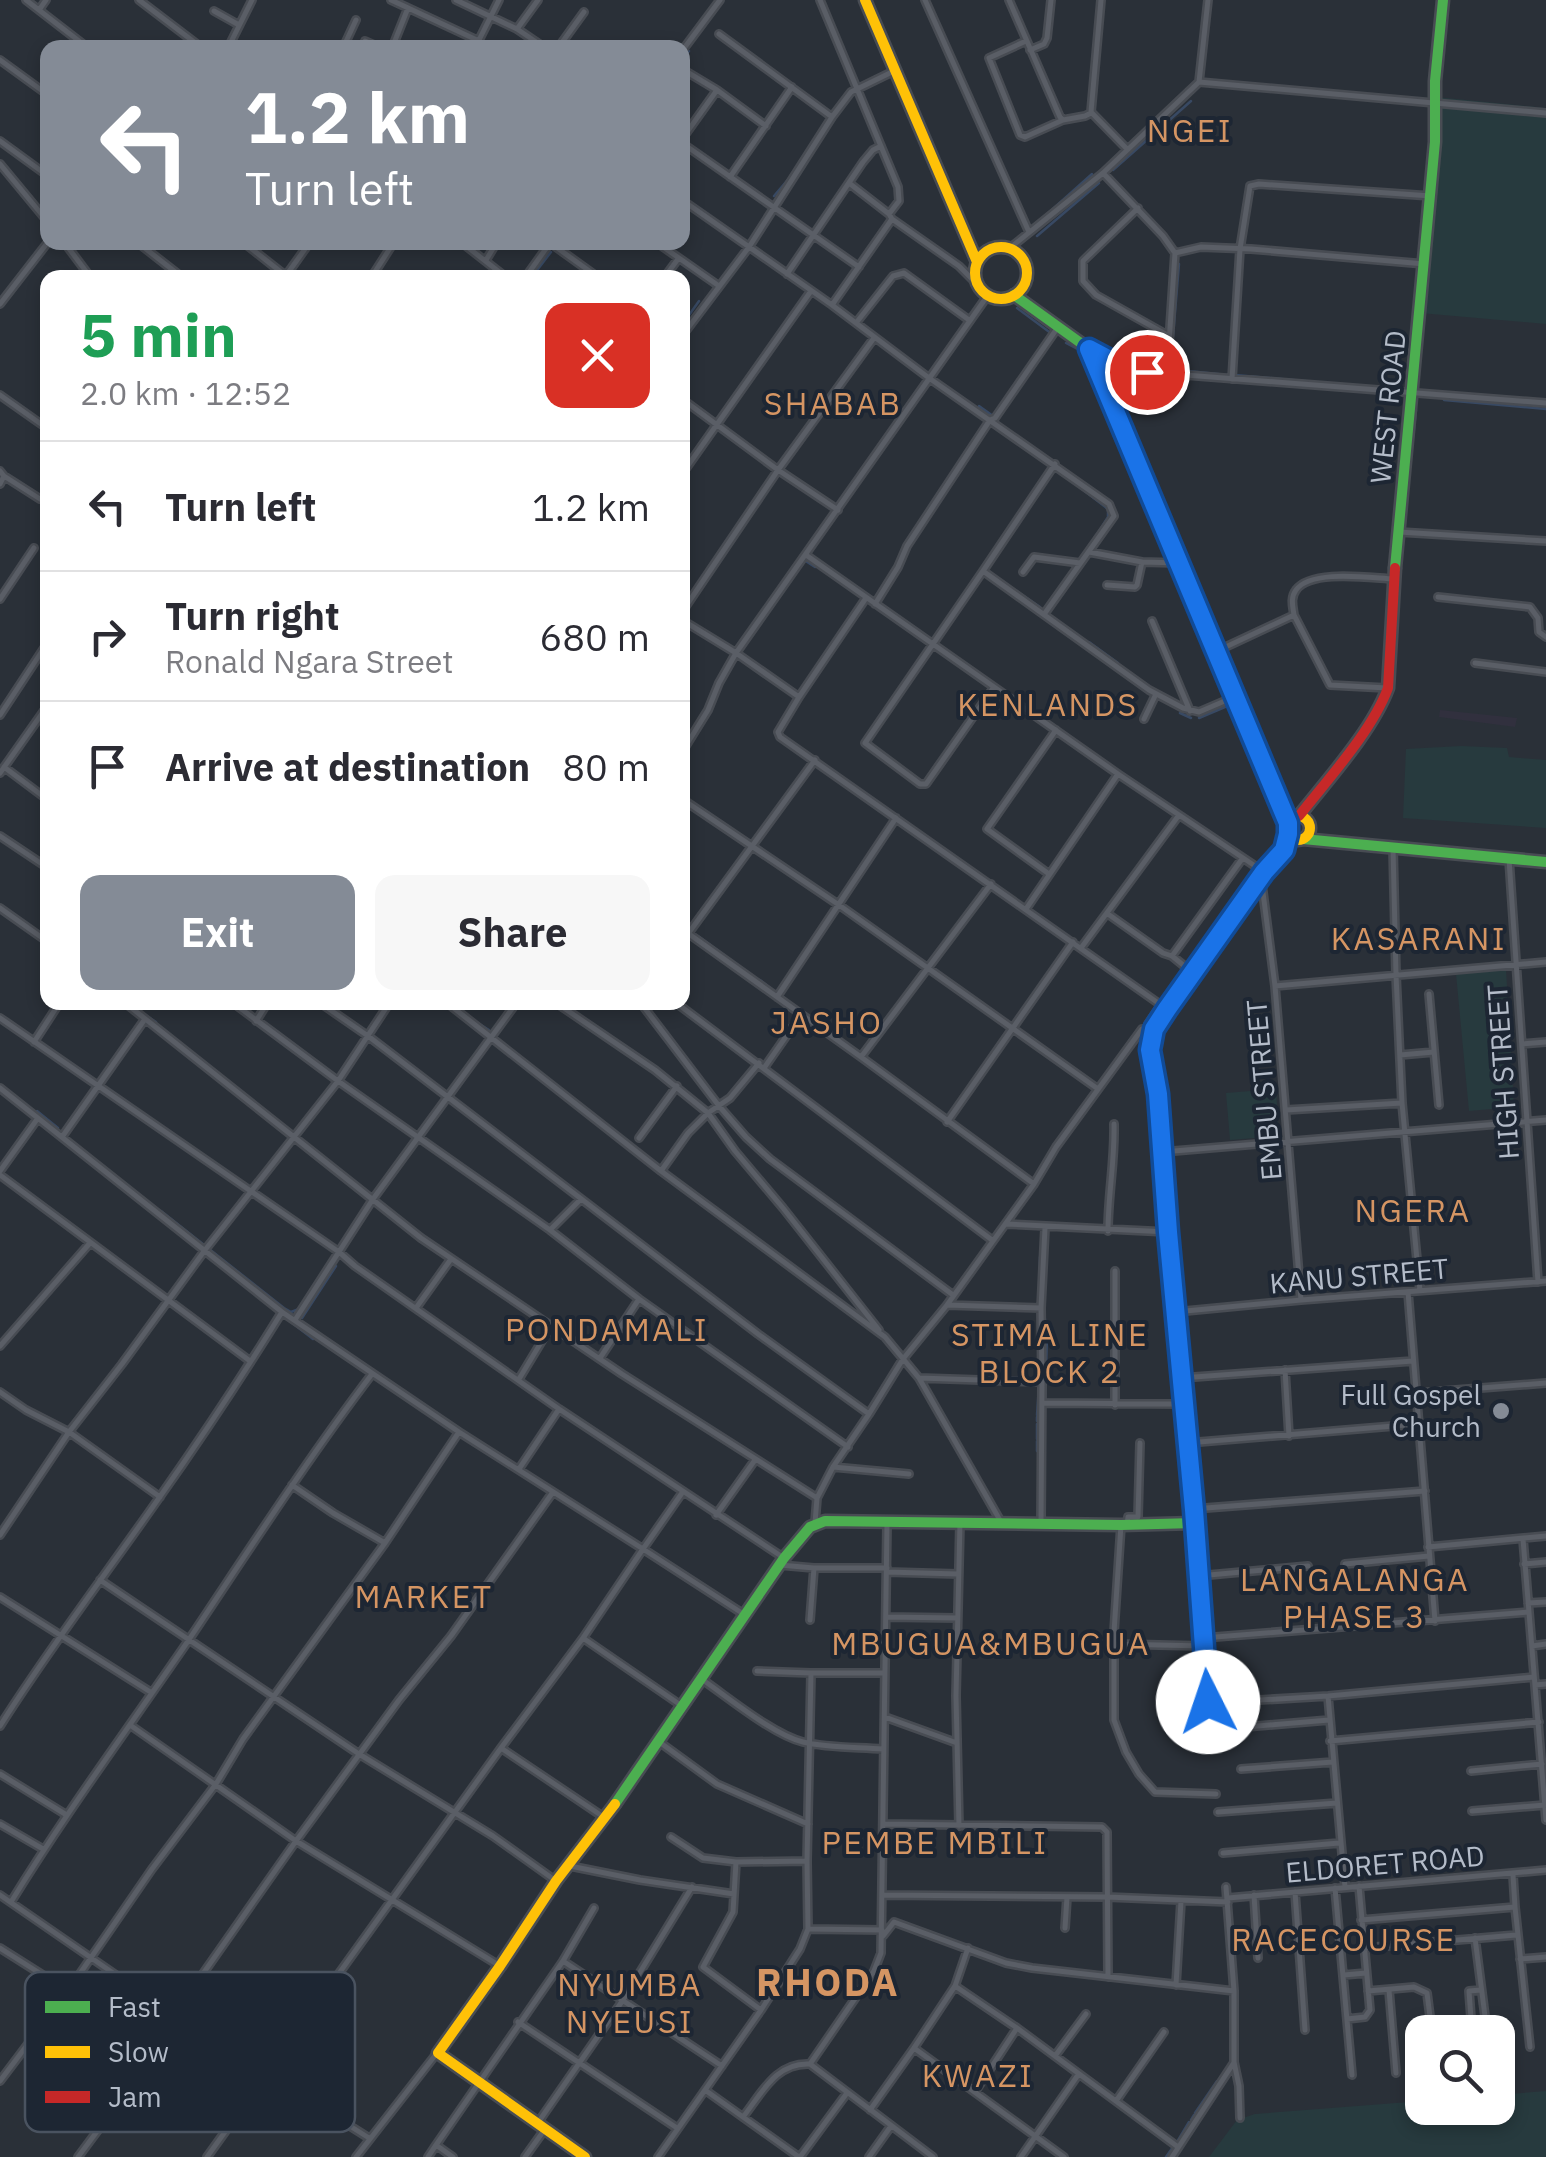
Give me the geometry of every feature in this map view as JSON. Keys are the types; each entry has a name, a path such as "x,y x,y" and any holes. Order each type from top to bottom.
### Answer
{"street":[{"path":"26,0 76,40"},
{"path":"39,10 46,0"},
{"path":"139,0 188,40"},
{"path":"232,40 252,0"},
{"path":"392,0 469,40"},
{"path":"456,0 533,40"},
{"path":"479,40 498,0"},
{"path":"517,29 538,0"},
{"path":"690,40 720,0"},
{"path":"820,0 900,195 891,216 832,305"},
{"path":"865,0 977,262 978,285"},
{"path":"925,0 1029,232"},
{"path":"1009,0 1063,120"},
{"path":"1030,50 1044,44 1047,38 1051,0"},
{"path":"1026,42 989,58 1022,137 1091,112 1101,0"},
{"path":"977,262 988,250 1010,248 1104,173 1199,82 1208,0"},
{"name":"WEST ROAD","path":"1298,827 1388,688 1391,614 1425,264 1443,0"},
{"path":"395,40 408,8"},
{"path":"214,10 239,25"},
{"path":"564,40 584,12"},
{"path":"347,40 356,20"},
{"path":"719,34 832,117"},
{"path":"0,60 40,88"},
{"path":"690,325 749,247 851,92 894,71"},
{"path":"690,74 766,126"},
{"path":"1199,82 1546,114"},
{"path":"730,176 792,87"},
{"path":"690,129 717,90"},
{"path":"1091,112 1128,149"},
{"path":"0,141 40,170"},
{"path":"787,274 873,150 880,146"},
{"path":"690,147 859,267"},
{"path":"0,164 40,212"},
{"path":"1104,173 1175,253 1168,358"},
{"path":"850,183 959,266 988,296 1006,298 1024,283 1024,261 1010,248"},
{"path":"1232,379 1240,249 1248,190 1253,185 1430,196"},
{"path":"690,206 1104,498 1114,516 1044,613"},
{"path":"1138,208 1083,261 1083,280 1096,295 1169,336"},
{"path":"1175,253 1195,248 1240,249 1425,264"},
{"path":"0,304 42,250"},
{"path":"147,250 173,270"},
{"path":"253,250 277,270"},
{"path":"472,250 496,270"},
{"path":"486,260 492,250"},
{"path":"560,250 588,270"},
{"path":"666,250 718,286"},
{"path":"670,270 678,259"},
{"path":"856,324 894,276 904,273 970,320"},
{"path":"690,462 811,291"},
{"path":"1014,295 1089,349 1130,370 1546,403"},
{"path":"690,739 736,653 988,296"},
{"path":"875,604 903,552 990,420 996,418 1058,327"},
{"path":"690,600 874,338"},
{"path":"1089,349 1280,805 1298,827 1334,842 1546,862"},
{"path":"0,396 40,424"},
{"path":"690,404 838,510"},
{"path":"994,688 926,784 920,784 866,745 1055,464"},
{"path":"0,484 2,474 40,499"},
{"path":"1399,532 1546,540"},
{"path":"0,598 34,548"},
{"path":"1088,552 1180,564"},
{"path":"806,555 1262,874"},
{"path":"1024,572 1034,557 1080,563"},
{"path":"1107,586 1137,585 1142,562"},
{"path":"983,571 1156,694 1191,712 1234,698"},
{"path":"1388,688 1330,686 1294,615 1293,594 1314,579 1396,579"},
{"path":"1438,597 1530,607 1538,618 1539,632 1546,637"},
{"path":"866,598 778,734 1161,1004 1148,1024 1158,1094 1209,1719"},
{"path":"1217,651 1294,615"},
{"path":"1152,622 1191,712"},
{"path":"690,625 800,697"},
{"path":"1,712 40,654"},
{"path":"1475,662 1546,672"},
{"path":"1144,719 1156,694"},
{"path":"40,716 2,770 40,795"},
{"path":"1048,874 987,829 1056,730"},
{"path":"690,926 814,760"},
{"path":"1026,909 1118,774"},
{"path":"690,805 839,904 1098,1088"},
{"path":"1081,948 1179,815"},
{"path":"777,997 896,818"},
{"path":"815,1523 817,1498 832,1468 903,1360 947,1306 1098,1088 1142,1030 1151,1028 1298,827"},
{"path":"0,836 40,863"},
{"path":"1393,847 1402,1103 1420,1290"},
{"path":"1172,956 1242,858"},
{"name":"HIGH STREET","path":"1510,859 1515,965 1542,1281"},
{"name":"EMBU STREET","path":"1262,874 1301,1300"},
{"path":"861,1057 991,884"},
{"path":"0,908 40,936"},
{"path":"1108,914 1193,973"},
{"path":"690,934 1034,1184"},
{"path":"947,1122 1073,942"},
{"path":"1275,986 1546,962"},
{"path":"1428,994 1440,1105"},
{"path":"34,1042 55,1010"},
{"path":"133,1010 420,1238 817,1498"},
{"path":"243,1010 848,1446"},
{"path":"256,1020 263,1010"},
{"path":"331,1010 758,1334 870,1414"},
{"path":"0,1535 69,1432 204,1250 338,1081 385,1010"},
{"path":"456,1010 660,1171 884,1338"},
{"path":"296,1320 373,1199 511,1010"},
{"path":"567,1010 708,1112 735,1151 919,1378 1001,1522"},
{"path":"646,1010 746,1138 953,1295"},
{"path":"687,1010 992,1240"},
{"path":"660,1171 688,1133 762,1066 801,1016"},
{"path":"0,1018 782,1562 814,1568 958,1574"},
{"path":"62,1137 145,1020"},
{"path":"1522,1044 1546,1042"},
{"path":"1400,1055 1434,1052"},
{"path":"639,1138 677,1086"},
{"path":"0,1088 282,1312 459,1432 745,1615"},
{"path":"1286,1110 1402,1103"},
{"path":"38,1118 0,1172 251,1362"},
{"path":"1162,1152 1546,1120"},
{"path":"1108,1231 1114,1124"},
{"path":"550,1230 581,1199"},
{"path":"1004,1224 1168,1232"},
{"path":"1041,1523 1045,1228"},
{"path":"0,1346 90,1243"},
{"path":"416,1308 451,1258"},
{"path":"1115,1404 1116,1271"},
{"name":"KANU STREET","path":"1175,1312 1542,1281"},
{"path":"1408,1292 1435,1621"},
{"path":"600,1358 640,1299"},
{"path":"947,1306 1041,1308"},
{"path":"0,1725 160,1497 282,1312"},
{"path":"518,1380 551,1326"},
{"path":"1181,1378 1414,1361"},
{"path":"1285,1370 1289,1436"},
{"path":"10,1902 331,1428 372,1374"},
{"path":"919,1378 1042,1382"},
{"path":"1417,1393 1546,1383"},
{"path":"0,1392 69,1432 160,1497"},
{"path":"1042,1403 1184,1404"},
{"path":"518,1470 559,1409"},
{"path":"1188,1444 1418,1424"},
{"path":"81,1972 385,1543 459,1432"},
{"path":"1140,1443 1138,1517 1128,1517 1124,1525 1114,1632 1114,1720 1126,1752 1155,1792 1216,1794"},
{"path":"716,1514 755,1460"},
{"path":"832,1468 909,1474"},
{"path":"292,1485 332,1514 385,1543"},
{"path":"1194,1510 1425,1491"},
{"path":"204,1972 553,1492"},
{"path":"341,1972 584,1638 682,1493"},
{"path":"356,2157 438,2053 810,1526 825,1521 1194,1523"},
{"path":"810,2064 874,1970 880,1953 888,1522"},
{"path":"960,1522 960,1826"},
{"path":"1428,1548 1546,1536"},
{"path":"1523,1539 1544,1752 1546,1820"},
{"path":"1345,1564 1429,1556"},
{"path":"1524,1564 1546,1562"},
{"path":"1198,1576 1308,1566"},
{"path":"810,1620 814,1568"},
{"path":"100,1580 556,1881"},
{"path":"0,1598 152,1693"},
{"path":"1528,1603 1546,1602"},
{"path":"1116,1644 1204,1642 1528,1612"},
{"path":"886,1618 958,1618"},
{"path":"584,1638 682,1706"},
{"path":"1532,1646 1546,1644"},
{"path":"757,1671 884,1673"},
{"path":"658,2157 761,2010 808,1930 806,1861 812,1672"},
{"path":"700,1678 792,1739 883,1749"},
{"path":"1208,1702 1535,1681 1546,1684"},
{"path":"1328,1696 1345,1887"},
{"path":"1537,1708 1546,1707"},
{"path":"884,1717 957,1743"},
{"path":"1210,1730 1329,1720"},
{"path":"1330,1741 1539,1722"},
{"path":"129,1725 296,1841 500,1966"},
{"path":"658,1742 716,1784 809,1825"},
{"path":"501,1748 605,1818"},
{"path":"1242,1769 1333,1762"},
{"path":"1471,1770 1542,1764"},
{"path":"0,1774 66,1815"},
{"path":"1218,1812 1336,1803"},
{"path":"1472,1812 1545,1805"},
{"path":"0,1824 43,1849"},
{"path":"883,1824 1102,1827 1107,1832 1108,1977"},
{"path":"671,1837 703,1858 736,1862 806,1861"},
{"path":"1223,1854 1340,1843"},
{"path":"736,1862 736,1894 729,1923 703,1968 761,2010"},
{"path":"570,1866 736,1894"},
{"name":"ELDORET ROAD","path":"882,1895 1228,1900 1546,1870"},
{"path":"1513,1874 1530,2047"},
{"path":"1347,2019 1368,2015 1358,1886"},
{"path":"525,2157 692,1887"},
{"path":"1226,1887 1240,2118"},
{"path":"1335,1888 1352,2076"},
{"path":"1295,1892 1305,2030"},
{"path":"0,1895 112,1972"},
{"path":"1254,1895 1258,1958"},
{"path":"1065,1928 1067,1897"},
{"path":"1176,1985 1182,1901"},
{"path":"1361,1920 1515,1907"},
{"path":"428,2157 594,1908"},
{"path":"882,1938 894,1922 1006,1963 1234,1991"},
{"path":"808,1930 882,1930"},
{"path":"1364,1948 1516,1935"},
{"path":"1475,1938 1484,2015"},
{"path":"0,1948 37,1972"},
{"path":"870,2110 955,1986 968,1948"},
{"path":"1520,1959 1546,1956"},
{"path":"562,1961 722,2066"},
{"path":"1343,1976 1366,1973"},
{"path":"955,1986 1178,2147"},
{"path":"1368,1992 1414,1987 1428,1993 1430,2015"},
{"path":"1389,1990 1396,2073"},
{"path":"1471,2015 1470,1991 1482,1990"},
{"path":"1056,2056 1086,2014"},
{"path":"518,2022 677,2128"},
{"path":"975,2092 1016,2028"},
{"path":"1116,2101 1164,2032"},
{"path":"0,2081 25,2048"},
{"path":"914,2048 1064,2157"},
{"path":"438,2053 585,2157"},
{"path":"1172,2157 1234,2062"},
{"path":"743,2117 778,2072 796,2064 810,2064 933,2157"},
{"path":"1021,2157 1078,2075"},
{"path":"705,2090 800,2157 847,2093"},
{"path":"869,2157 891,2126"},
{"path":"355,2129 369,2138"},
{"path":"78,2157 97,2132"},
{"path":"207,2157 225,2132"},
{"path":"436,2145 452,2157"}],"shaded area":[{"path":"1440,710 1517,718 1515,727 1439,717"}],"green space":[{"path":"1436,97 1546,108 1546,324 1420,313"},
{"path":"1507,748 1509,757 1546,760 1546,828 1403,818 1406,749"},
{"path":"1506,969 1514,1107 1469,1111 1456,974"},
{"path":"1276,1089 1279,1136 1230,1140 1226,1093"},
{"path":"1546,2091 1546,2157 1209,2157 1237,2120 1255,2114 1405,2102 1405,2125 1515,2125 1515,2094"}],"waterway":[{"path":"715,11 723,0"},
{"path":"1018,12 1025,30"},
{"path":"1113,170 1191,101"},
{"path":"1036,224 1092,174"},
{"path":"774,196 791,176"},
{"path":"1037,236 1099,183"},
{"path":"537,270 551,252"},
{"path":"373,270 378,263"},
{"path":"1173,337 1179,264"},
{"path":"690,314 699,301"},
{"path":"1017,308 1052,334"},
{"path":"1066,343 1085,353"},
{"path":"1140,366 1227,375"},
{"path":"1235,375 1350,385"},
{"path":"1358,386 1401,388"},
{"path":"1444,400 1546,409"},
{"path":"979,406 993,416"},
{"path":"1401,451 1405,410"},
{"path":"1403,530 1416,410"},
{"path":"892,436 899,426"},
{"path":"1396,516 1401,458"},
{"path":"1073,482 1108,509 1108,517 1098,533"},
{"path":"1391,576 1395,523"},
{"path":"1394,636 1403,534"},
{"path":"804,560 815,567"},
{"path":"1003,582 1040,607"},
{"path":"1386,634 1388,612"},
{"path":"1089,642 1118,663"},
{"path":"1227,705 1233,703 1251,744"},
{"path":"1199,718 1225,707"},
{"path":"1180,713 1191,718"},
{"path":"1253,749 1269,789"},
{"path":"1271,793 1281,825"},
{"path":"1273,854 1281,832"},
{"path":"1255,880 1259,874"},
{"path":"1246,892 1252,884"},
{"path":"1237,905 1244,895"},
{"path":"1217,933 1234,908"},
{"path":"698,936 758,980"},
{"path":"1202,953 1209,945"},
{"path":"1196,963 1200,957"},
{"path":"1176,963 1185,970"},
{"path":"1184,979 1188,974"},
{"path":"760,980 775,992"},
{"path":"1173,994 1181,983"},
{"path":"781,996 798,1009"},
{"path":"1151,1027 1168,1001"},
{"path":"141,1012 156,1022"},
{"path":"804,1013 821,1025"},
{"path":"470,1018 489,1030"},
{"path":"824,1026 834,1035"},
{"path":"1127,1044 1140,1026"},
{"path":"1148,1035 1148,1048"},
{"path":"1148,1053 1149,1063"},
{"path":"1149,1067 1149,1074"},
{"path":"885,1072 897,1080"},
{"path":"1150,1078 1151,1089"},
{"path":"1151,1096 1152,1108"},
{"path":"37,1111 58,1128"},
{"path":"1152,1114 1154,1125"},
{"path":"1154,1130 1155,1144"},
{"path":"1156,1149 1157,1159"},
{"path":"1157,1162 1159,1179"},
{"path":"161,1211 284,1308 291,1312 299,1309"},
{"path":"153,1212 170,1226"},
{"path":"192,1243 248,1288"},
{"path":"1046,1256 1045,1400 1049,1400"},
{"path":"1039,1303 1040,1257"},
{"path":"302,1318 336,1266"},
{"path":"282,1315 313,1339"},
{"path":"1039,1318 1039,1375"},
{"path":"1037,1415 1039,1385"},
{"path":"1037,1424 1037,1439"},
{"path":"1037,1441 1037,1451"},
{"path":"1195,2113 1217,2081"},
{"path":"1191,2120 1194,2115"},
{"path":"1177,2142 1189,2122"},
{"path":"1166,2157 1173,2147"}],"traffic: fast":[{"path":"1395,568 1435,142 1435,81 1443,0"},
{"path":"1014,295 1089,349 1288,823"},
{"path":"1303,839 1546,862"},
{"path":"615,1804 784,1558 810,1527 825,1521 1194,1523"}],"traffic: slow":[{"path":"865,0 977,262"},
{"path":"1001,247 1019,255 1027,273 1019,291 1001,299 983,291 975,273 983,255 1001,247"},
{"path":"1298,816 1310,828 1298,840 1286,828 1298,816"},
{"path":"585,2157 438,2053 556,1881 615,1804"}],"traffic: jam":[{"path":"1299,816 1360,738 1388,688 1395,568"}],"place":[{"name":"Full Gospel Church","path":"1501,1411"}],"district":[{"name":"NGEI","path":"1190,131"},
{"name":"SHABAB","path":"833,404"},
{"name":"KENLANDS","path":"1048,705"},
{"name":"KASARANI","path":"1419,939"},
{"name":"JASHO","path":"827,1023"},
{"name":"NGERA","path":"1413,1211"},
{"name":"PONDAMALI","path":"607,1330"},
{"name":"STIMA LINE BLOCK 2","path":"1050,1354"},
{"name":"MARKET","path":"424,1597"},
{"name":"LANGALANGA PHASE 3","path":"1355,1598"},
{"name":"MBUGUA&MBUGUA","path":"991,1644"},
{"name":"PEMBE MBILI","path":"935,1843"},
{"name":"RACECOURSE","path":"1344,1940"},
{"name":"RHODA","path":"828,1983"},
{"name":"NYUMBA NYEUSI","path":"630,2004"},
{"name":"KWAZI","path":"978,2076"}],"route":[{"path":"1147,372 1130,370 1089,349 1288,823 1284,850 1264,872 1167,1009 1151,1039 1208,1702"}]}
